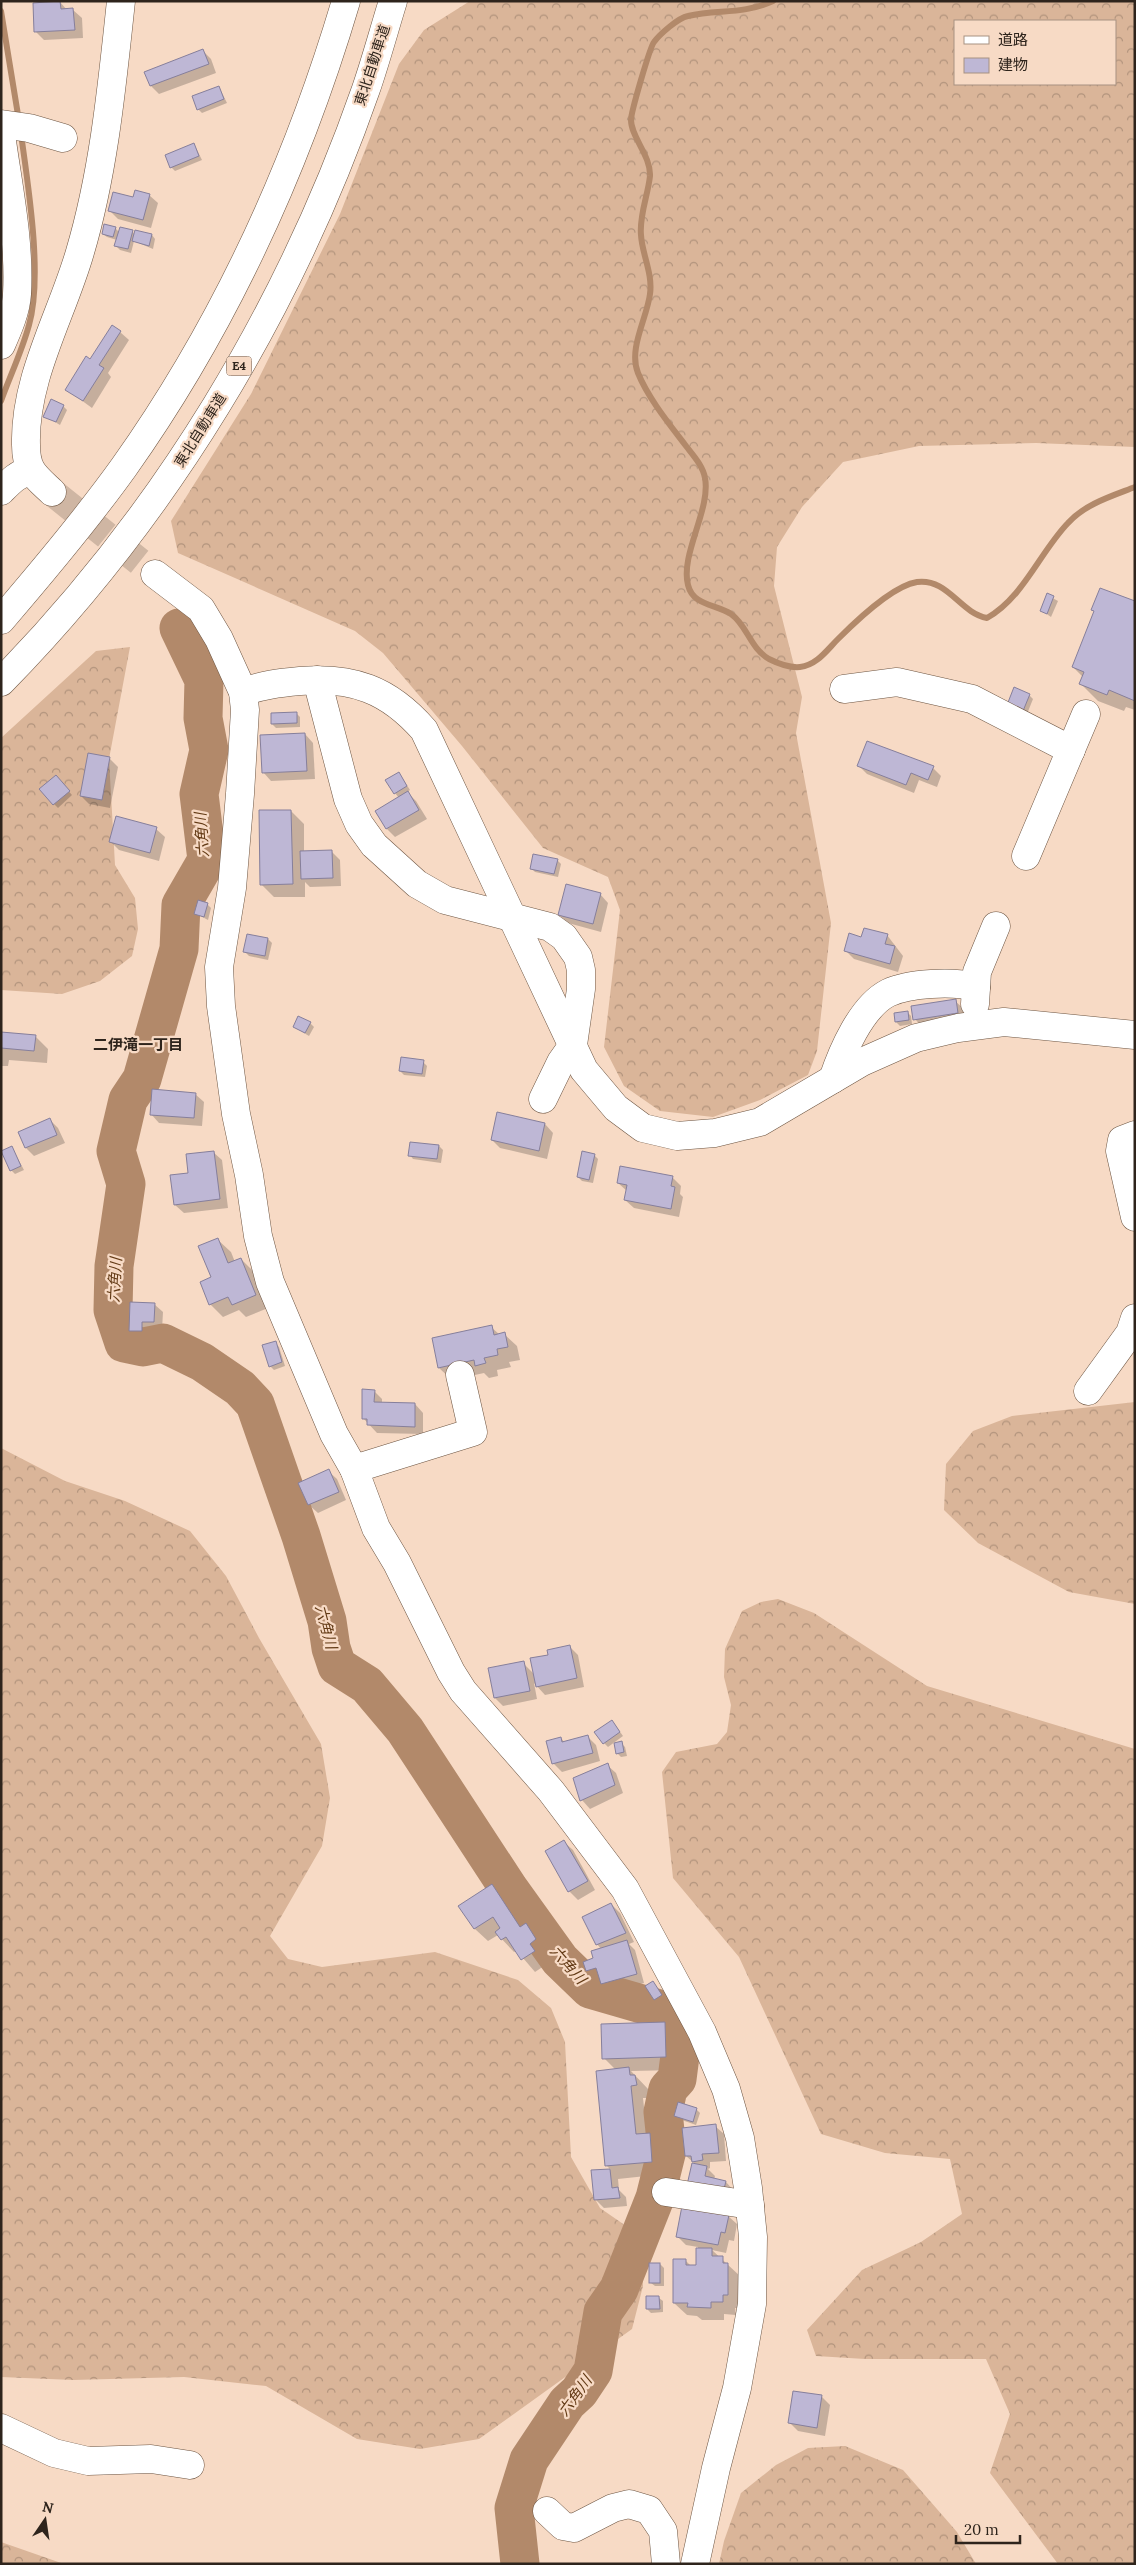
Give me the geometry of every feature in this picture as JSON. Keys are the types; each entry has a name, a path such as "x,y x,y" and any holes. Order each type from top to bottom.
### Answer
{"main road":[{"path":"52,492 11,480 26,446 29,406 85,231 101,154 121,1"},
{"path":"1,620 66,544 124,466 174,391 226,299 282,183 325,71 346,1"},
{"name":"東北自動車道","path":"1,682 102,570 162,490 212,414 266,317 323,199 366,89 392,1"},
{"path":"1,345 12,318 17,295 12,128 63,138"},
{"path":"156,574 201,609 219,639 243,692 245,710 232,888 219,967 221,1006 236,1114 249,1175 258,1236 270,1282 334,1434 354,1469 376,1528 397,1563 451,1672 463,1691 551,1791 620,1882 702,2032 726,2089 740,2138 750,2205 754,2270 751,2312 738,2388 716,2468 695,2564"},
{"path":"243,692 264,684 317,680 348,682 373,689 409,713 424,730 584,1070 616,1108 643,1128 677,1136 715,1133 760,1122 862,1062 916,1038 974,1026 1004,1022 1135,1035"},
{"path":"317,680 348,799 359,824 374,845 416,884 446,900 550,927 564,937 578,957 581,970 581,989 573,1046 561,1062 543,1099"},
{"path":"844,689 897,682 972,699 1071,750"},
{"path":"1026,856 1086,714"},
{"path":"974,1026 977,972 996,926"},
{"path":"833,1079 847,1044 869,1010 888,994 925,985 954,984 976,987"},
{"path":"1135,1135 1122,1140 1120,1151 1135,1217"},
{"path":"1088,1391 1130,1334 1135,1318"},
{"path":"354,1469 473,1432 460,1375"},
{"path":"666,2192 750,2205"},
{"path":"1,2428 54,2453 88,2461 151,2459 190,2465"},
{"path":"547,2511 563,2526 574,2528 613,2508 629,2504 649,2510 664,2531 666,2564"}],"green space":[{"path":"470,1 1135,1 1135,447 1036,443 919,446 843,462 802,507 777,547 774,586 802,697 796,733 831,923 817,1051 808,1075 760,1100 713,1117 660,1111 624,1086 604,1047 620,910 608,877 543,848 462,746 383,653 355,631 178,553 171,521 251,394 340,214 399,64 424,30"},
{"path":"130,647 109,759 115,865 135,898 138,929 132,956 100,981 62,994 1,990 1,738 96,651"},
{"path":"1135,1402 1135,1604 1069,1592 978,1543 944,1510 946,1464 973,1431 1012,1416"},
{"path":"1,1448 65,1481 125,1501 190,1531 226,1576 259,1638 321,1744 330,1798 322,1846 270,1936 288,1959 322,1967 435,1952 518,1980 551,2008 565,2042 571,2157 600,2208 642,2237 643,2286 632,2329 479,2439 420,2449 357,2439 266,2386 184,2377 73,2380 1,2377"},
{"path":"778,1599 814,1613 927,1686 1135,1749 1135,2564 1058,2564 990,2473 1010,2414 986,2359 865,2359 816,2356 807,2330 862,2270 921,2242 962,2214 950,2159 885,2153 821,2134 739,1957 673,1878 662,1772 676,1752 717,1744 727,1732 731,1705 724,1677 725,1649 742,1611 761,1602"},
{"path":"845,2446 903,2470 957,2532 976,2564 719,2564 724,2541 741,2493 776,2465 808,2448"},
{"path":"1,2542 64,2564 1,2564"}],"building":[{"path":"60,1 61,9 73,8 75,30 34,32 33,3"},
{"path":"203,49 209,64 150,86 144,72"},
{"path":"219,86 224,99 197,110 192,96"},
{"path":"194,143 199,156 170,168 165,155"},
{"path":"135,190 150,194 143,220 108,211 113,192 133,197"},
{"path":"104,224 116,227 113,237 102,234"},
{"path":"120,227 133,230 128,249 114,246"},
{"path":"135,230 152,234 149,246 132,241"},
{"path":"112,325 121,331 99,365 104,368 83,401 65,390 86,356 90,359"},
{"path":"51,399 64,405 56,422 43,417"},
{"path":"1100,588 1135,601 1135,701 1109,690 1107,695 1079,684 1084,672 1072,667 1094,611 1091,610"},
{"path":"1047,593 1054,596 1047,614 1040,611"},
{"path":"1014,687 1030,694 1023,711 1007,705"},
{"path":"297,712 297,723 271,724 271,713"},
{"path":"305,733 307,771 262,773 260,735"},
{"path":"867,741 934,766 928,780 911,773 906,785 857,766"},
{"path":"88,753 110,757 102,800 80,796"},
{"path":"399,772 407,786 394,794 385,780"},
{"path":"56,775 70,791 53,805 39,789"},
{"path":"408,791 419,810 386,829 375,811"},
{"path":"259,810 291,810 293,884 260,885"},
{"path":"116,816 157,827 150,853 109,842"},
{"path":"332,850 333,878 301,879 300,851"},
{"path":"533,854 558,859 554,874 530,869"},
{"path":"566,884 601,893 593,924 558,915"},
{"path":"198,900 208,903 204,917 194,914"},
{"path":"864,928 888,934 885,944 895,946 890,964 844,951 849,933 861,937"},
{"path":"247,934 268,938 265,956 243,952"},
{"path":"956,999 958,1013 913,1020 911,1006"},
{"path":"908,1011 909,1020 895,1022 894,1013"},
{"path":"298,1016 311,1022 305,1033 293,1027"},
{"path":"1,1032 36,1035 34,1051 1,1048"},
{"path":"401,1057 424,1060 422,1074 399,1071"},
{"path":"152,1089 196,1093 194,1118 150,1115"},
{"path":"497,1112 545,1123 539,1151 491,1140"},
{"path":"50,1118 57,1135 25,1148 18,1132"},
{"path":"410,1142 439,1145 437,1159 408,1156"},
{"path":"12,1146 21,1166 10,1171 1,1151"},
{"path":"214,1151 220,1199 174,1205 170,1175 188,1173 186,1154"},
{"path":"582,1151 595,1154 589,1180 577,1177"},
{"path":"620,1166 673,1176 671,1186 675,1187 671,1209 624,1200 627,1185 617,1183"},
{"path":"218,1238 228,1263 241,1258 256,1295 232,1305 228,1297 209,1305 200,1282 211,1277 198,1246"},
{"path":"130,1302 155,1303 154,1322 142,1322 142,1331 129,1331"},
{"path":"492,1325 494,1335 505,1332 508,1347 497,1349 498,1355 484,1358 486,1363 475,1366 474,1360 438,1368 432,1338"},
{"path":"276,1341 282,1362 269,1367 262,1345"},
{"path":"362,1389 375,1390 374,1402 415,1403 415,1427 367,1425 367,1419 362,1419"},
{"path":"329,1469 339,1492 308,1505 298,1483"},
{"path":"570,1645 577,1678 536,1687 530,1658 548,1655 547,1650"},
{"path":"524,1661 530,1691 494,1698 488,1668"},
{"path":"612,1720 620,1732 603,1744 594,1732"},
{"path":"588,1735 593,1753 552,1764 546,1741 561,1737 562,1742"},
{"path":"622,1741 624,1752 616,1754 614,1743"},
{"path":"608,1763 615,1785 580,1801 573,1778"},
{"path":"564,1840 588,1881 568,1892 545,1851"},
{"path":"492,1884 520,1927 526,1923 536,1939 530,1944 535,1951 521,1960 506,1937 501,1940 495,1932 500,1928 493,1917 474,1929 458,1906"},
{"path":"611,1903 626,1933 596,1945 582,1917"},
{"path":"627,1940 637,1974 601,1984 596,1968 586,1971 583,1962 593,1958 591,1951"},
{"path":"653,1981 662,1995 654,2000 645,1986"},
{"path":"665,2022 666,2057 602,2059 601,2024"},
{"path":"629,2067 630,2075 635,2075 637,2085 631,2086 636,2134 650,2133 652,2162 605,2166 596,2071"},
{"path":"678,2102 697,2108 693,2122 674,2116"},
{"path":"716,2124 719,2153 702,2154 703,2160 692,2162 691,2156 685,2156 682,2128"},
{"path":"692,2163 707,2166 705,2176 726,2181 723,2193 687,2185"},
{"path":"610,2169 612,2188 618,2187 620,2198 594,2200 591,2170"},
{"path":"682,2206 729,2215 725,2233 721,2232 718,2245 676,2237"},
{"path":"696,2248 712,2248 712,2256 723,2256 723,2263 728,2263 728,2295 723,2295 723,2302 711,2302 711,2308 687,2307 688,2303 673,2303 673,2259 686,2259 686,2265 696,2265"},
{"path":"649,2263 660,2263 660,2283 649,2283"},
{"path":"646,2296 659,2296 660,2309 646,2309"},
{"path":"793,2391 822,2395 817,2428 788,2423"}],"waterway":[{"path":"773,1 740,10 684,17 670,27 652,46 637,93 631,120 634,133 647,161 650,176 642,213 641,228 651,287 635,354 636,364 642,382 653,402 697,461 705,478 704,504 688,560 688,585 691,592 700,601 731,614 741,624 757,649 769,659 792,667 806,666 821,656 875,605 897,590 917,582 928,582 937,585 946,590 969,610 987,618 1011,599 1058,535 1075,516 1099,501 1135,487"},
{"path":"1,11 19,121"},
{"path":"1,401 29,325 35,282 33,230 21,134"},
{"name":"六角川","path":"179,628 204,680 203,718 209,750 199,794 207,860 181,905 179,949 142,1079 128,1100 116,1151 126,1184 114,1266 113,1310 124,1343 143,1347 163,1343 202,1362 240,1388 255,1404 301,1536 327,1621 331,1648 337,1666 367,1685 405,1730 509,1889 560,1960 590,1989 659,2009 672,2019 682,2040 677,2079 668,2089 663,2112 667,2150 655,2198 619,2289 603,2312 593,2371 579,2392 567,2403 529,2460 514,2508 520,2564"}],"tunnel":[{"path":"52,492 155,574"}],"district":[{"name":"二伊滝一丁目","path":"138,1045"}]}
